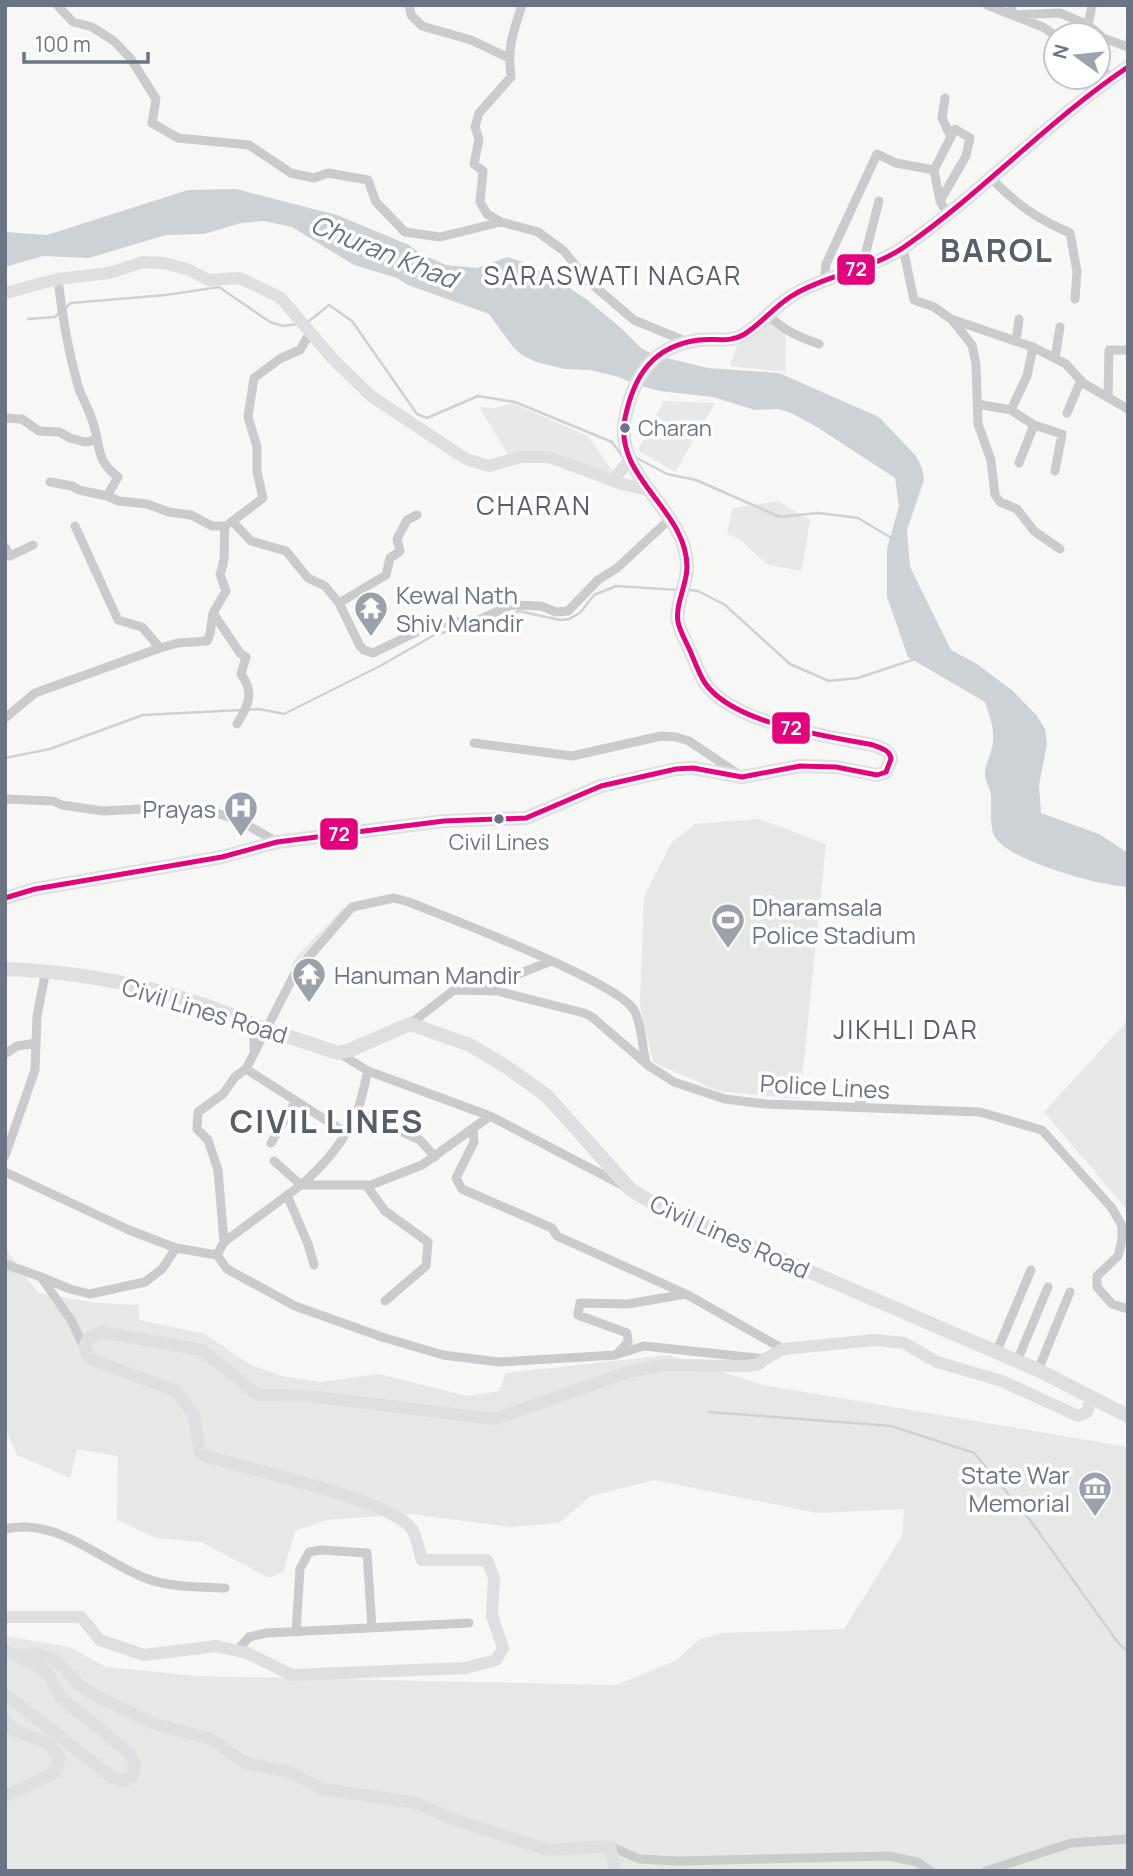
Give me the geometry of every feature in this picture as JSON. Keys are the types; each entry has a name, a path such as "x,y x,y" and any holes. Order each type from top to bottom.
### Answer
{"main road":[{"path":"5,898 36,889 222,858 277,842 444,821 526,818 601,786 676,769 693,768 742,777 800,766 836,767 881,775 888,770 891,759 888,752 873,745 786,728 719,698 704,682 681,629 678,615 687,567 679,532 648,490 625,446 624,425 630,397 643,369 659,355 688,343 732,340 747,332 792,296 903,248 948,215 1128,67"},
{"name":"Civil Lines Road","path":"5,969 46,970 157,991 338,1052"},
{"path":"338,1052 350,1051 410,1024"},
{"name":"Civil Lines Road","path":"410,1024 470,1045 547,1096 631,1190 660,1207 1038,1370 1128,1416"}],"street":[{"path":"57,5 73,22 92,27 114,41 131,59 156,99 152,124 178,138 249,145 291,173 314,178 328,173 368,180 376,202 405,232 440,237 502,222"},
{"path":"409,5 411,15 422,26 471,40 509,58"},
{"path":"522,5 514,25 509,58 511,78 479,113 475,127 479,139 474,164 483,171 480,202 486,214 502,222 538,232 564,251 586,279 634,320 688,343"},
{"path":"987,5 1012,10 1060,13 1079,21"},
{"path":"1012,10 1042,26"},
{"path":"945,98 942,118 951,137"},
{"path":"940,201 966,156 970,138 956,129 934,170 940,201 948,215"},
{"path":"824,282 826,264 877,154 896,163 934,170"},
{"path":"991,178 1015,203 1046,223 1070,233 1077,271 1075,299"},
{"path":"862,268 880,201"},
{"path":"903,248 914,300 934,307 951,319 972,345 976,364 978,424 991,460 995,495 1000,502 1017,509 1034,531 1060,549"},
{"path":"5,293 58,279 109,273 138,263 151,262 187,270 209,280 235,277 281,298 332,358 371,396 466,460 489,466 521,457 549,457 612,481 648,490"},
{"path":"58,279 64,337 79,389 94,424 99,454 104,464 118,477 107,496"},
{"path":"768,315 793,335 819,344"},
{"path":"951,319 1033,347 1055,358 1066,364 1081,380 1128,409"},
{"path":"1016,341 1019,319"},
{"path":"1055,358 1060,327"},
{"path":"50,482 119,501 147,504 169,512 191,515 212,526 229,524 263,498 257,472 257,447 247,418 254,379 281,358 300,350 310,332"},
{"path":"1011,410 1027,376 1033,347"},
{"path":"1108,397 1109,350 1128,350"},
{"path":"1067,413 1081,380"},
{"path":"976,404 1011,410 1034,425 1062,434 1055,471"},
{"path":"5,418 22,419 39,431 59,432 85,442 97,440"},
{"path":"1019,463 1034,425"},
{"path":"612,481 631,460"},
{"path":"339,603 386,575 390,558 400,551 397,539 407,520 417,515"},
{"path":"229,524 251,541 286,551 308,578 325,586 339,603 360,646 373,653 433,624 478,620 512,605 541,606 556,612 568,611 598,580 617,568 671,518"},
{"path":"5,718 35,693 160,648 178,643 207,642 213,613 226,591 220,574 229,524"},
{"path":"75,526 118,620 142,627 160,648"},
{"path":"5,547 10,556 33,545"},
{"path":"213,613 240,653 246,657 241,674 249,685 247,707 237,724"},
{"path":"474,743 572,756 661,736 676,737 690,741 742,777"},
{"path":"5,793 16,799"},
{"path":"5,799 54,801 62,805 103,811 163,808 214,811 240,821 277,842"},
{"path":"224,1242 218,1170 208,1140 197,1129 198,1112 223,1094 235,1077 246,1069 295,973 352,907 394,898 409,902 596,982 629,1003 636,1012 646,1062"},
{"path":"476,991 551,961"},
{"path":"5,1156 35,1070 37,1016 46,970"},
{"name":"Police Lines","path":"410,1024 454,990 498,991 592,1017 674,1082 725,1099 765,1104 980,1112 1042,1130 1112,1208 1125,1228 1118,1256 1097,1276 1097,1287 1112,1304 1128,1309"},
{"path":"239,1019 254,1037 254,1052"},
{"path":"5,1054 17,1046 36,1043"},
{"path":"338,1052 368,1071 490,1116 631,1190"},
{"path":"246,1069 346,1133"},
{"path":"217,1255 224,1242 319,1169 358,1112 368,1071"},
{"path":"271,1143 295,1102"},
{"path":"358,1112 420,1140 435,1157"},
{"path":"274,1161 301,1185 366,1185 422,1165 473,1131 490,1116"},
{"path":"473,1131 474,1142 456,1178 462,1189 552,1228 557,1236 686,1294 783,1349"},
{"path":"5,1172 129,1230 176,1248 217,1255 227,1269 295,1306 443,1355 499,1362 616,1355 644,1346 765,1359"},
{"path":"366,1185 385,1211 428,1242 426,1266 385,1301"},
{"path":"287,1195 314,1265"},
{"path":"5,1264 90,1294 145,1282 162,1269 176,1248"},
{"path":"996,1353 1031,1270"},
{"path":"5,1617 81,1616 100,1640 144,1655 216,1646 237,1651 292,1675 465,1668 496,1660 503,1648 492,1616 494,1578 487,1560 422,1560 411,1529 383,1509 305,1483 200,1454 194,1415 176,1391 90,1359 71,1320 41,1277"},
{"path":"1017,1361 1048,1287"},
{"path":"1038,1370 1070,1292"},
{"path":"616,1355 628,1342 627,1333 578,1315 580,1303 628,1304 686,1294"},
{"path":"83,1347 87,1340 101,1332 202,1350 258,1395 310,1396 495,1419 628,1372 664,1365 748,1366 759,1364 783,1349 875,1340 904,1343 937,1362 1002,1381 1078,1416 1087,1412 1091,1398"},
{"path":"5,1529 14,1527 51,1531 76,1540 147,1579 225,1588"},
{"path":"296,1632 300,1569 309,1552 321,1550 367,1553 372,1628"},
{"path":"237,1651 249,1637 266,1633 470,1623"},
{"path":"5,1694 113,1778 126,1781 132,1777 135,1764 128,1752 60,1697 49,1673 11,1653"},
{"path":"11,1653 51,1658 80,1686 98,1697 155,1724 211,1739 245,1763 290,1772 323,1789 416,1803 458,1821 549,1850 610,1846 639,1859 678,1861 888,1856 917,1862 931,1871"},
{"path":"5,1720 13,1730 49,1744 60,1758 54,1773 5,1796"},
{"path":"986,1871 1071,1843 1128,1839"},
{"path":"610,1846 615,1869 613,1871"}],"shaded area":[{"path":"764,316 785,329 786,372 730,366 735,350"},
{"path":"664,401 715,403 675,472 638,450"},
{"path":"512,403 588,436 618,479 557,455 527,451 510,458 479,407 495,408"},
{"path":"778,501 810,520 802,571 768,565 740,540 727,534 733,508"},
{"name":"Dharamsala Police Stadium","path":"759,819 826,844 800,1099 718,1091 653,1062 640,1004 644,897 672,842 695,824"},
{"path":"344,907 347,910 296,968 291,967 295,958"},
{"path":"1128,1020 1128,1211 1044,1112"},
{"path":"5,1248 38,1293 97,1303 139,1305 139,1320 205,1334 251,1365 281,1376 320,1382 379,1374 467,1396 499,1391 506,1373 669,1355 763,1385 1128,1447 1128,1871 5,1871 5,1636 69,1647 106,1667 197,1676 616,1685 675,1661 700,1639 722,1633 844,1629 902,1536 904,1509 817,1513 654,1480 591,1496 559,1523 510,1527 411,1514 326,1520 295,1531 283,1572 269,1578 201,1542 156,1538 117,1520 118,1456 77,1449 70,1478 17,1455 5,1427"}],"water":[{"name":"Churan Khad","path":"236,189 337,215 409,245 421,254 446,265 477,268 507,257 523,262 586,299 641,348 654,355 708,368 779,373 879,417 916,456 922,468 924,480 907,530 910,567 951,650 977,664 1013,691 1037,716 1045,729 1047,744 1039,785 1041,813 1099,834 1128,853 1128,887 1056,871 1018,855 995,837 991,822 991,795 985,774 993,736 985,702 908,657 887,597 887,549 899,506 895,478 817,427 778,409 755,410 713,397 660,391 590,370 565,369 536,362 513,347 489,314 408,285 397,278 354,265 292,227 264,221 241,223 204,234 166,235 89,258 43,256 5,267 5,232 47,235 188,190"}],"waterway":[{"path":"64,309 71,303 166,295 219,287 270,322 283,326 298,324"},
{"path":"308,322 329,305 352,321 417,414 427,418 478,396 515,402 612,442 622,456"},
{"path":"28,319 55,317 59,313"},
{"path":"635,457 667,474 696,480 780,517 818,513 858,518 893,539"},
{"path":"5,758 50,749 143,715 259,709 284,714 380,666 436,634 493,623 519,611 560,620 569,619 580,613 594,595 616,586 679,590"},
{"path":"689,590 698,591 725,605 790,664 829,681 858,678 915,659"},
{"path":"856,1102 865,1102"},
{"path":"709,1412 891,1426 974,1453 1030,1520 1119,1644 1128,1651"}],"transit line":[{"name":"72","path":"5,898 35,889 222,857 277,842 444,821 526,818 601,786 676,769 693,768 742,777 800,766 836,767 877,775 886,772 891,759 889,753 882,748 782,726 758,718 718,697 705,683 678,622 678,608 687,567 684,546 676,528 639,476 630,458 624,439 629,403 640,376 648,365 669,349 683,343 727,340 743,335 803,289 894,254 963,202 1071,109 1128,67"}],"place":[{"name":"Charan","path":"625,428"},
{"name":"Kewal Nath Shiv Mandir","path":"371,638"},
{"name":"Civil Lines","path":"499,819"},
{"name":"Prayas","path":"241,838"},
{"name":"Dharamsala Police Stadium","path":"728,950"},
{"name":"Hanuman Mandir","path":"309,1004"},
{"name":"State War Memorial","path":"1095,1518"}],"district":[{"name":"BAROL","path":"997,250"},
{"name":"SARASWATI NAGAR","path":"613,275"},
{"name":"CHARAN","path":"534,505"},
{"name":"JIKHLI DAR","path":"906,1029"},
{"name":"CIVIL LINES","path":"327,1121"}]}
